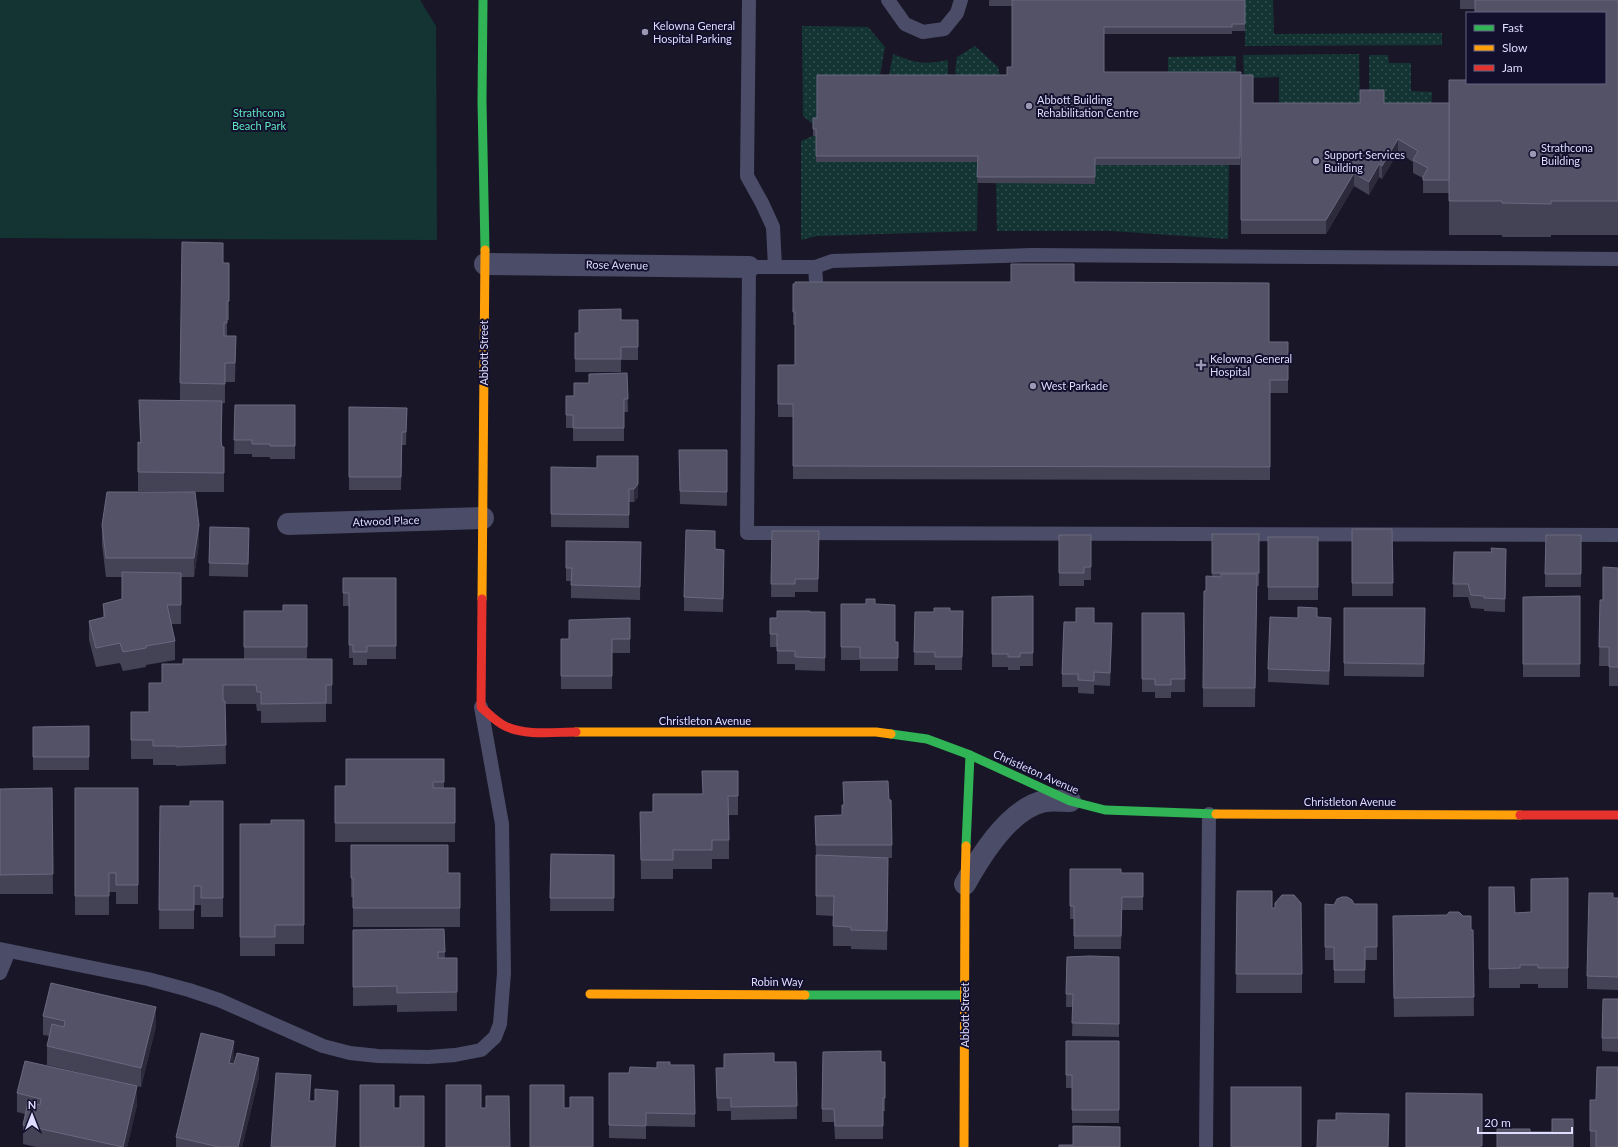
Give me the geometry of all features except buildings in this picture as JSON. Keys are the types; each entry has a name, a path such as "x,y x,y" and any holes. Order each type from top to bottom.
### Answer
{"street":[{"name":"Abbott Street","path":"481,707 485,264 482,101 483,0"},
{"name":"Rose Avenue","path":"485,264 749,267"},
{"name":"Atwood Place","path":"288,524 483,518"},
{"name":"Christleton Avenue","path":"481,707 501,725 516,731 584,733 876,732 927,739 970,755 1070,801 1105,810 1209,814 1618,815"},
{"name":"Abbott Street","path":"964,1147 964,884 970,755"},
{"path":"964,884 990,843 1018,815 1045,801 1070,801"},
{"name":"Robin Way","path":"590,994 964,995"}],"lane":[{"path":"749,0 747,176 773,227 775,267"},
{"path":"888,0 905,24 924,32 944,29 957,13 961,0"},
{"path":"1618,259 1031,255 832,261 815,267 749,267 747,533 1618,535"},
{"path":"815,267 817,295"},
{"path":"0,973 4,950 133,976 189,990 219,1000 323,1046 350,1053 378,1056 428,1057 455,1055 481,1050 495,1037 500,1024 504,973 502,824 481,707"},
{"path":"1206,1147 1209,814"}],"green space":[{"name":"Strathcona Beach Park","path":"0,0 420,0 436,26 437,240 0,238"},
{"path":"1245,0 1273,0 1274,34 1442,33 1442,45 1245,46"},
{"path":"802,26 868,27 885,47 879,81 817,124 813,124 803,116"},
{"path":"975,46 998,67 1001,81 959,81 955,72 957,57"},
{"path":"893,54 926,63 948,60 948,81 888,81"},
{"path":"1359,54 1360,116 1279,116 1279,77 1244,78 1243,55"},
{"path":"1369,55 1388,55 1389,63 1411,63 1411,91 1432,92 1431,116 1369,103"},
{"path":"1236,56 1236,78 1168,78 1168,57"},
{"path":"816,136 817,162 978,162 977,231 817,236 801,240 801,141"},
{"path":"1095,165 1229,165 1228,239 1112,231 997,231 996,183"}],"traffic: fast":[{"path":"483,0 482,101 485,250"},
{"path":"891,734 927,739 970,755 1070,801 1105,810 1216,814"},
{"path":"966,846 970,755"},
{"path":"805,995 965,995"}],"traffic: slow":[{"path":"482,599 485,250"},
{"path":"576,732 876,732 891,734"},
{"path":"1216,814 1520,815"},
{"path":"964,1147 966,846"},
{"path":"590,994 805,995"}],"traffic: jam":[{"path":"482,599 481,707 493,718 505,726 513,729 540,733 576,732"},
{"path":"1520,815 1618,815"}],"place":[{"name":"Kelowna General Hospital Parking","path":"645,32"},
{"name":"Abbott Building Rehabilitation Centre","path":"1029,106"},
{"name":"Strathcona Building","path":"1533,154"},
{"name":"Support Services Building","path":"1316,161"},
{"name":"Kelowna General Hospital","path":"1201,365"},
{"name":"West Parkade","path":"1033,386"}]}
